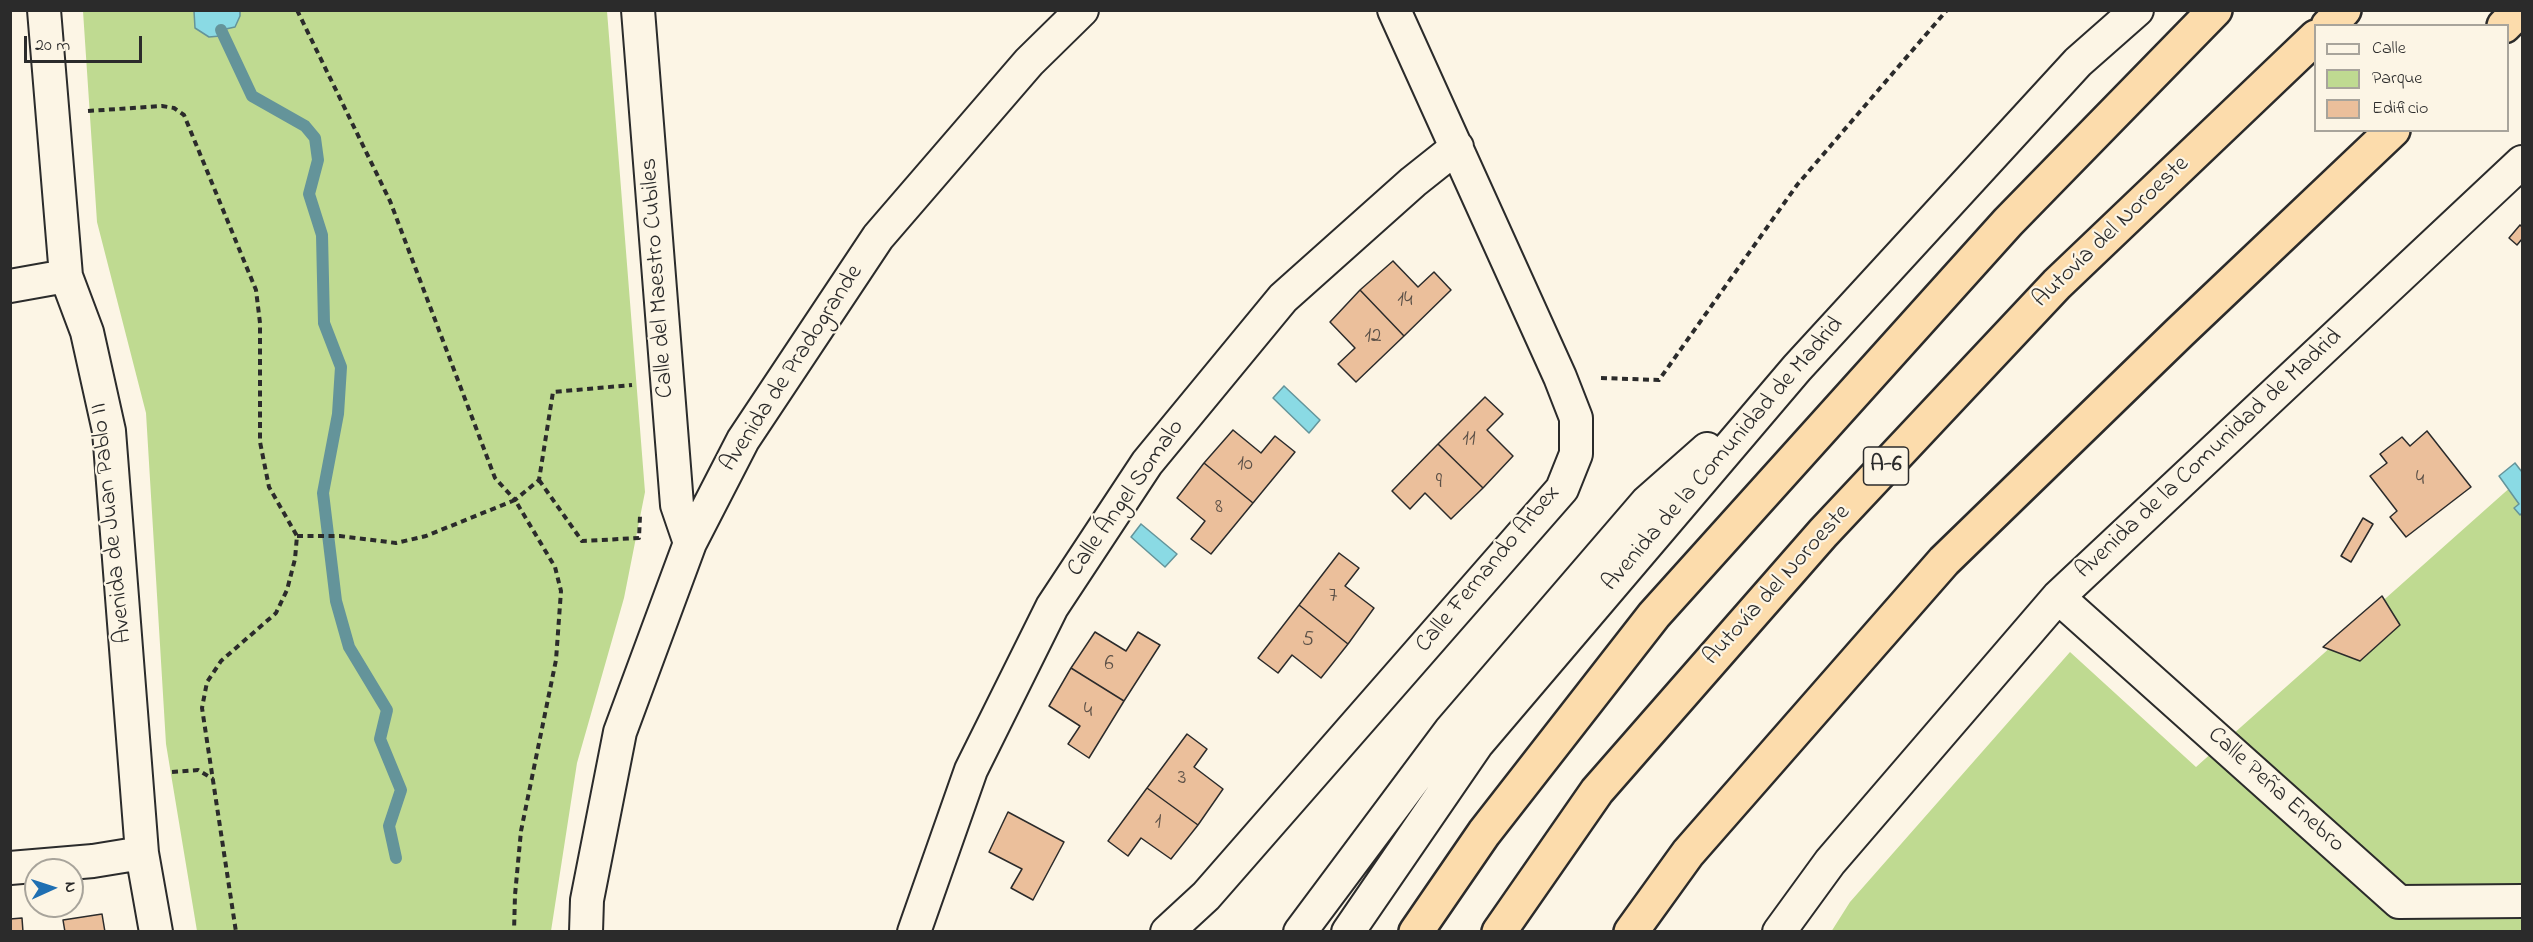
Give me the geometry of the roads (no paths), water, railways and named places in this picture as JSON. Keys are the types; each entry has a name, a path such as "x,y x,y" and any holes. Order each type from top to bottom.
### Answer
{"highway":[{"path":"1416,932 1484,833 1654,615 2007,222 2215,10"},
{"path":"2330,24 2344,10"},
{"path":"2506,24 2520,10"},
{"name":"Autovía del Noroeste","path":"1499,932 1597,791 1823,534 2057,284 2314,39"},
{"path":"1631,932 1688,853 1944,561 2391,132"}],"street":[{"name":"Avenida de Juan Pablo II","path":"44,10 66,276 87,332 109,431 142,853 156,932"},
{"name":"Calle del Maestro Cubiles","path":"638,10 676,505 690,543"},
{"name":"Avenida de Pradogrande","path":"586,932 587,900 620,732 690,543 743,440 878,237 1029,62 1082,10"},
{"name":"Calle Fernando Arbex","path":"1167,932 1206,896 1562,489 1576,454 1576,418 1560,377 1394,10"},
{"name":"Avenida de la Comunidad de Madrid","path":"1348,932 1477,744 1797,368 2078,62 2137,10"},
{"name":"Calle Ángel Somalo","path":"914,932 971,770 1047,617 1148,463 1283,297 1413,182 1457,147"},
{"name":"Avenida de la Comunidad de Madrid","path":"1779,932 1830,862 2058,597 2523,162"},
{"path":"10,286 66,276"},
{"path":"1300,932 1450,731 1647,502 1797,368"},
{"name":"Calle Peña Enebro","path":"2058,597 2399,902 2523,901"},
{"path":"10,867 93,861 142,853"}],"water":[{"path":"194,11 240,11 240,16 235,27 221,30 220,36 209,37 195,28"},
{"path":"1284,386 1320,420 1309,433 1273,398"},
{"path":"2515,463 2522,472 2522,513 2520,515 2514,508 2519,504 2499,476"},
{"path":"1141,524 1177,554 1165,567 1131,537"}],"waterway":[{"path":"221,30 252,96 305,126 315,138 318,160 309,194 322,235 324,323 341,367 338,414 323,493 336,601 349,647 387,710 380,739 401,790 389,826 396,858"}]}
